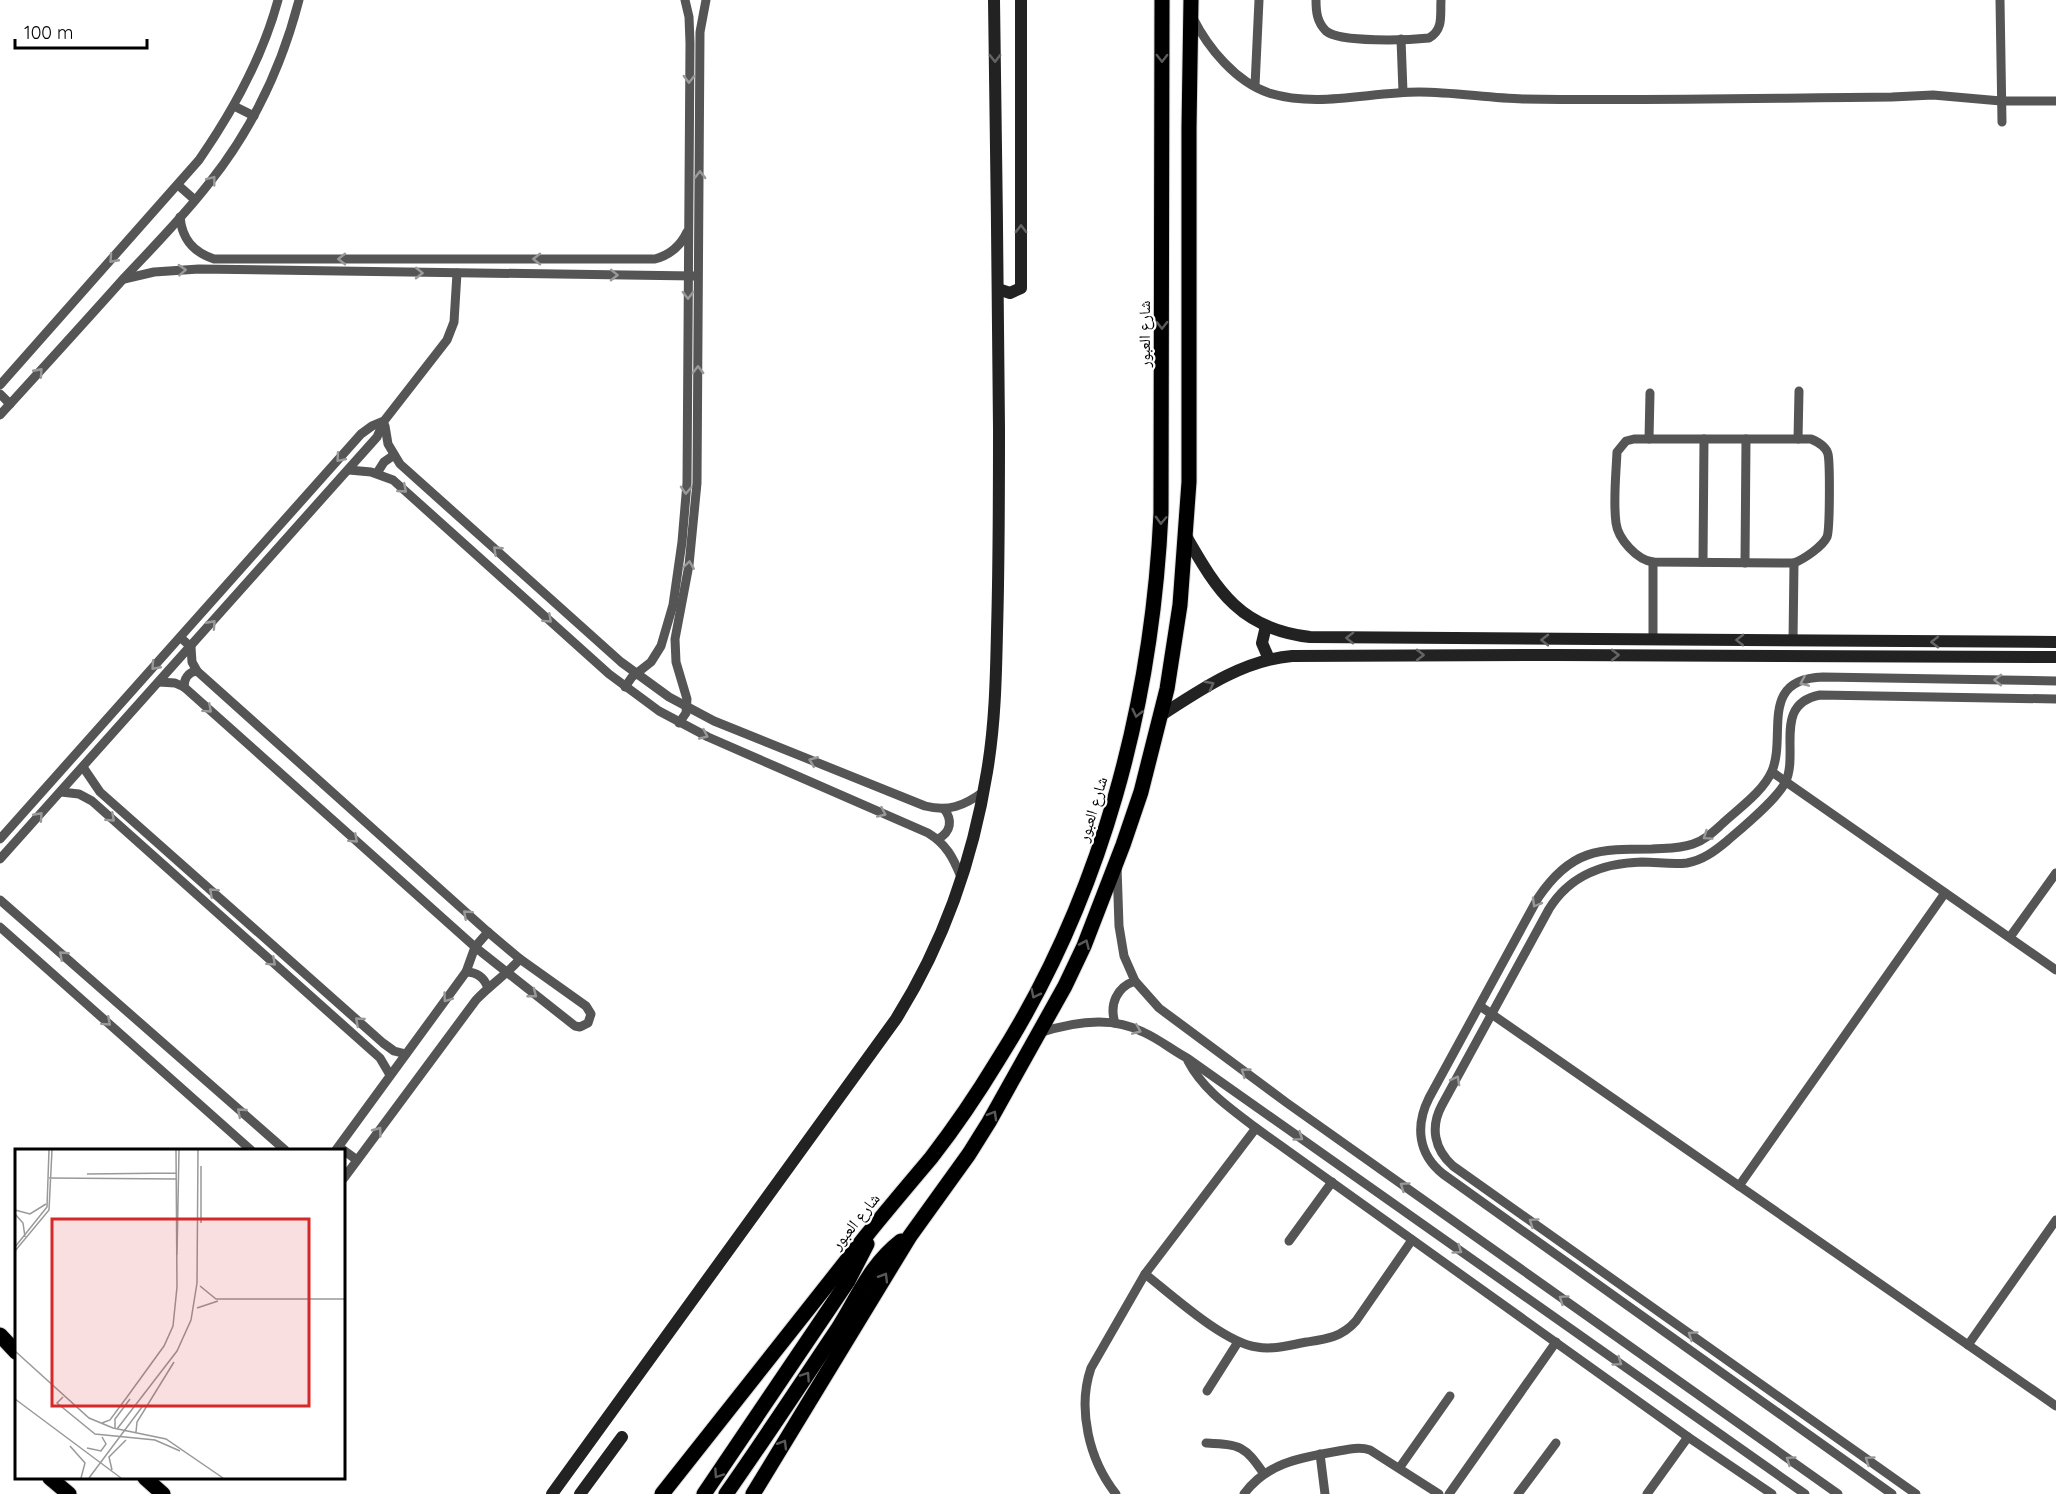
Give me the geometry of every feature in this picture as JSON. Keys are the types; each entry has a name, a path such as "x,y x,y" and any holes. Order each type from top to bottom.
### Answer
{"main road":[{"name":"شارع العبور","path":"662,1494 946,1137 999,1059 1034,998 1062,939 1106,829 1128,753 1139,703 1154,609 1161,513 1162,0"},
{"path":"753,1494 910,1236 969,1154 1065,986 1117,864 1141,792 1174,647 1186,536 1189,482 1191,7"},
{"path":"946,1137 969,1154"},
{"path":"704,1494 848,1281 872,1229"},
{"path":"726,1494 844,1318 868,1275 891,1249 910,1236"},
{"path":"0,1335 15,1351"},
{"path":"51,1479 69,1494"},
{"path":"146,1479 163,1494"}],"street":[{"path":"0,385 178,185 211,142 234,106 256,63 278,0"},
{"path":"0,415 180,217 226,161 254,116 275,71 298,0"},
{"path":"552,1494 896,1019 920,980 939,939 962,877 984,792 996,686 999,548 994,0"},
{"path":"998,290 1010,293 1021,288 1021,0"},
{"path":"1255,86 1259,0"},
{"path":"1316,0 1321,25 1331,34 1350,39 1424,38 1434,35 1440,26 1441,0"},
{"path":"2000,0 2002,122"},
{"path":"679,723 687,707 686,693 675,652 676,631 694,524 693,276 700,42 705,2 695,1 686,2 690,43 688,230 693,276"},
{"path":"1191,7 1202,35 1233,70 1255,86 1270,93 1299,99 1337,99 1403,92 1433,92 1526,99 1892,97 1933,94 2001,101 2056,101"},
{"path":"1401,39 1403,92"},
{"path":"690,43 700,42"},
{"path":"256,63 275,71"},
{"path":"234,106 254,116"},
{"path":"178,185 195,200"},
{"path":"180,217 184,236 196,251 214,259 655,259 678,246 688,230"},
{"path":"998,255 1010,256 1021,261"},
{"path":"233,259 233,270"},
{"path":"395,259 395,272"},
{"path":"124,279 169,270 693,276"},
{"path":"0,859 377,437 384,421 447,340 453,322 458,273"},
{"path":"40,340 55,354"},
{"path":"1798,439 1799,391"},
{"path":"1649,439 1650,393"},
{"path":"0,394 10,404"},
{"path":"384,421 386,437 400,464 621,662 687,707 714,721 935,809 957,808 984,792"},
{"path":"0,839 361,434 384,421"},
{"path":"625,687 651,662 661,646 673,605 682,542 693,423"},
{"path":"1702,562 1704,439"},
{"path":"1745,563 1746,439"},
{"path":"1798,439 1811,439 1818,442 1828,454 1829,524 1827,537 1800,561 1794,563 1653,562 1643,560 1634,554 1618,530 1616,520 1617,452 1626,441 1798,439"},
{"path":"377,473 384,462 394,455"},
{"path":"349,470 377,473 393,480 640,699 679,723 938,839 951,854 962,877"},
{"path":"465,544 476,532"},
{"path":"1186,536 1205,569 1222,592 1238,608 1266,626 1291,634 1320,638 2056,642"},
{"path":"1653,562 1653,639"},
{"path":"1793,641 1794,563"},
{"path":"513,587 523,575"},
{"path":"563,632 574,621"},
{"path":"1266,626 1262,643 1269,659"},
{"path":"159,682 175,683 184,687 475,947 575,1026 580,1027 588,1023 591,1014 586,1006 520,959 488,932 197,671 192,662 191,647 181,638"},
{"path":"661,646 675,652"},
{"path":"1160,716 1209,685 1269,659 1292,656 2056,657"},
{"path":"184,687 186,678 197,671"},
{"path":"1893,1494 1481,1202 1432,1164 1422,1146 1420,1131 1423,1110 1546,886 1562,869 1581,857 1602,850 1670,849 1694,844 1709,836 1763,786 1772,772 1780,703 1790,688 1809,678 2056,681"},
{"path":"1916,1494 1453,1166 1443,1155 1436,1142 1435,1126 1438,1112 1492,1014 1550,909 1567,887 1584,875 1613,864 1643,862 1680,864 1707,856 1728,840 1778,794 1786,781 1790,766 1793,716 1802,703 1815,696 2056,699"},
{"path":"83,767 93,784 264,938 389,1047 406,1054"},
{"path":"1772,772 2056,970"},
{"path":"84,796 93,784"},
{"path":"61,792 84,796 92,801 380,1058 390,1075"},
{"path":"938,839 945,835 949,828 948,816 944,809"},
{"path":"1117,864 1120,941 1124,956 1135,981 1159,1008 1287,1103 1838,1494"},
{"path":"2010,937 2056,873"},
{"path":"1739,1186 1945,893"},
{"path":"0,900 284,1149"},
{"path":"0,927 250,1149"},
{"path":"338,1149 466,972 475,947 488,932"},
{"path":"256,948 264,938"},
{"path":"35,958 48,941"},
{"path":"345,1177 476,1000 508,974 520,959"},
{"path":"466,972 478,974 486,982 488,988"},
{"path":"76,994 90,978"},
{"path":"1115,1023 1112,1012 1115,997 1135,981"},
{"path":"1480,1006 2056,1406"},
{"path":"1039,1033 1079,1023 1115,1023 1143,1032 1187,1058 1805,1494"},
{"path":"380,1058 387,1055 389,1047"},
{"path":"1187,1058 1200,1081 1210,1092 1256,1128 1557,1341 1688,1437 1772,1494"},
{"path":"1116,1494 1101,1472 1090,1442 1085,1400 1086,1384 1095,1359 1145,1274 1256,1128"},
{"path":"345,1153 357,1160"},
{"path":"1289,1241 1332,1182"},
{"path":"1481,1202 1488,1191"},
{"path":"1968,1345 2056,1220"},
{"path":"1145,1274 1221,1332 1238,1342 1255,1347 1275,1348 1331,1339 1343,1334 1356,1321 1412,1240"},
{"path":"1449,1494 1557,1341"},
{"path":"1207,1391 1238,1342"},
{"path":"1713,1368 1721,1356"},
{"path":"1400,1467 1450,1396"},
{"path":"567,1474 573,1485 583,1490 622,1437"},
{"path":"1647,1494 1688,1437"},
{"path":"1206,1443 1233,1444 1241,1448 1249,1454 1264,1473"},
{"path":"1518,1494 1556,1443"},
{"path":"1245,1494 1264,1473 1284,1463 1320,1454 1364,1448 1400,1467 1439,1494"},
{"path":"1320,1454 1325,1494"}]}
